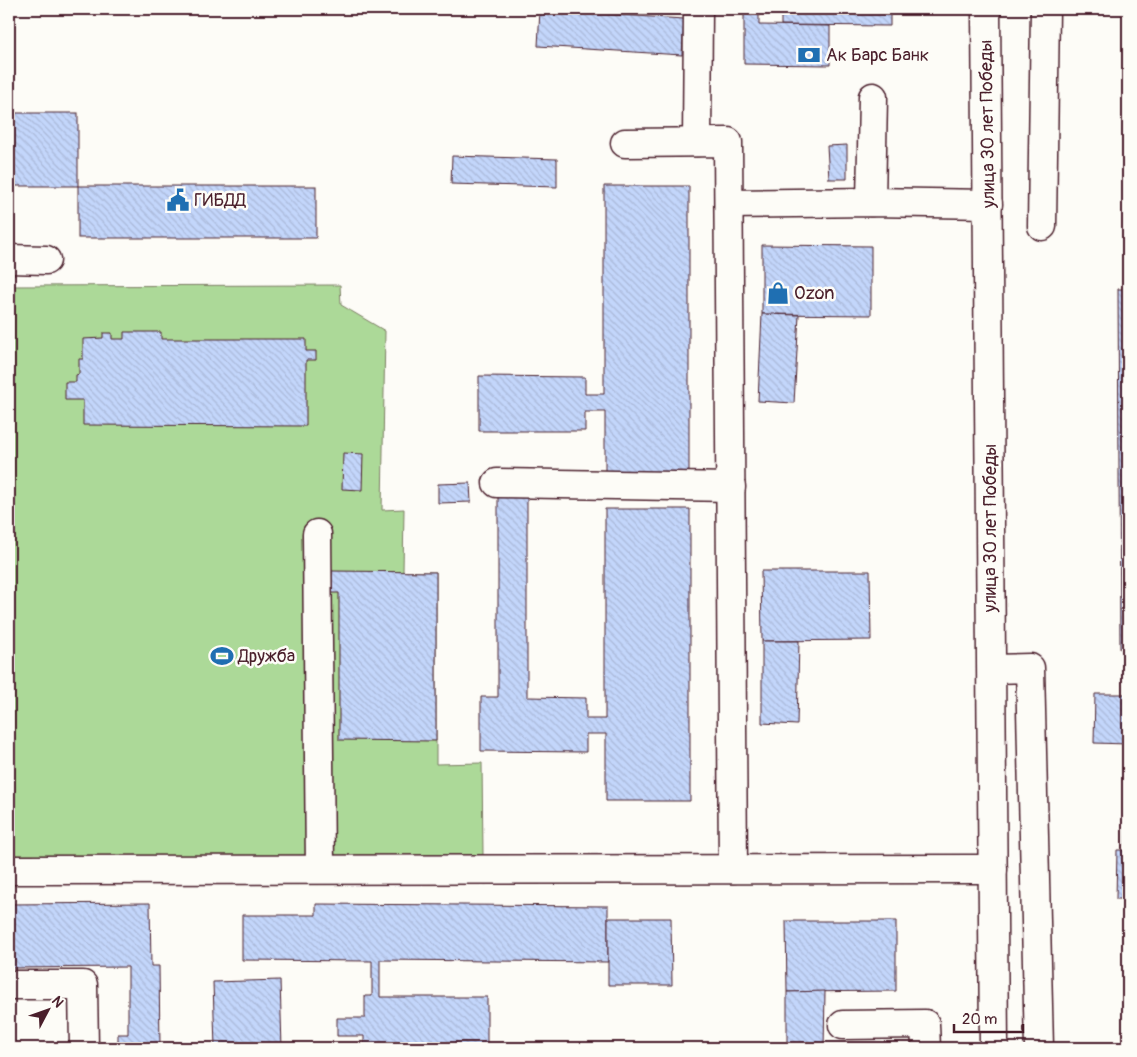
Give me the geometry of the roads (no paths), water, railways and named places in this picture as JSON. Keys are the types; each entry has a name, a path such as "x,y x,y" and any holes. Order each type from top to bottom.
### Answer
{"street":[{"path":"697,142 698,9"},
{"name":"улица 30 лет Победы","path":"986,9 994,1048"},
{"path":"1042,226 1045,9"},
{"path":"871,202 873,97"},
{"path":"625,143 728,142 734,869"},
{"path":"729,204 871,202 988,204"},
{"path":"9,259 46,260"},
{"path":"497,483 731,487"},
{"path":"317,534 320,870"},
{"path":"992,669 1030,668 1039,1048"},
{"path":"9,870 993,869"},
{"path":"9,985 83,985 84,1048"},
{"path":"843,1025 925,1024 926,1048"}],"place":[{"name":"Ак Барс Банк","path":"809,55"},
{"name":"ГИБДД","path":"178,200"},
{"name":"Ozon","path":"778,293"},
{"name":"Дружба","path":"222,656"}]}
